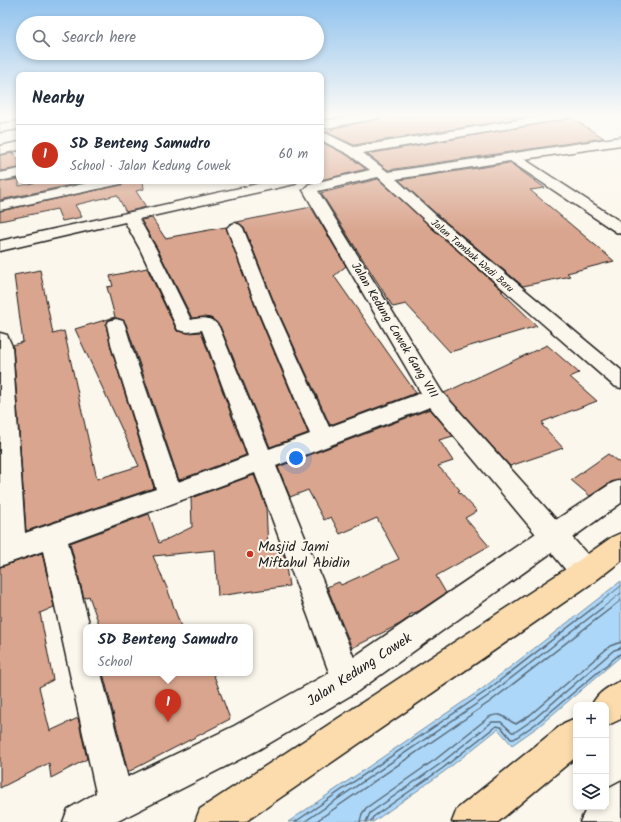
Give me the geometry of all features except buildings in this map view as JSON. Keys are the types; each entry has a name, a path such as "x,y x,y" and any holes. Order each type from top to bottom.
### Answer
{"highway":[{"path":"213,822 585,572 621,545"},
{"path":"609,707 621,697"},
{"path":"470,822 573,736"}],"street":[{"name":"Jalan Tambak Wedi Baru","path":"356,154 621,381"},
{"path":"324,180 375,169 530,154"},
{"path":"512,157 621,229"},
{"path":"324,180 375,169"},
{"path":"0,177 16,174"},
{"path":"0,206 102,184"},
{"path":"0,246 277,184"},
{"name":"Jalan Kedung Cowek Gang VIII","path":"316,184 434,397 585,572"},
{"path":"130,217 148,249 185,326 207,324 210,327 347,680"},
{"path":"235,228 266,308 322,438"},
{"path":"116,325 170,495"},
{"path":"0,339 2,346 6,551 170,495 434,397"},
{"name":"Jalan Kedung Cowek","path":"81,822 116,802 246,738 347,680 621,490"},
{"path":"53,535 83,662"},
{"path":"86,676 116,802"},
{"path":"598,822 621,800"}],"water":[{"path":"621,581 621,656 539,726 512,745 498,729 445,771 373,822 288,822 482,689"}],"place":[{"name":"Masjid Jami Miftahul Abidin","path":"250,554"},
{"name":"SD Benteng Samudro","path":"168,722"}]}
